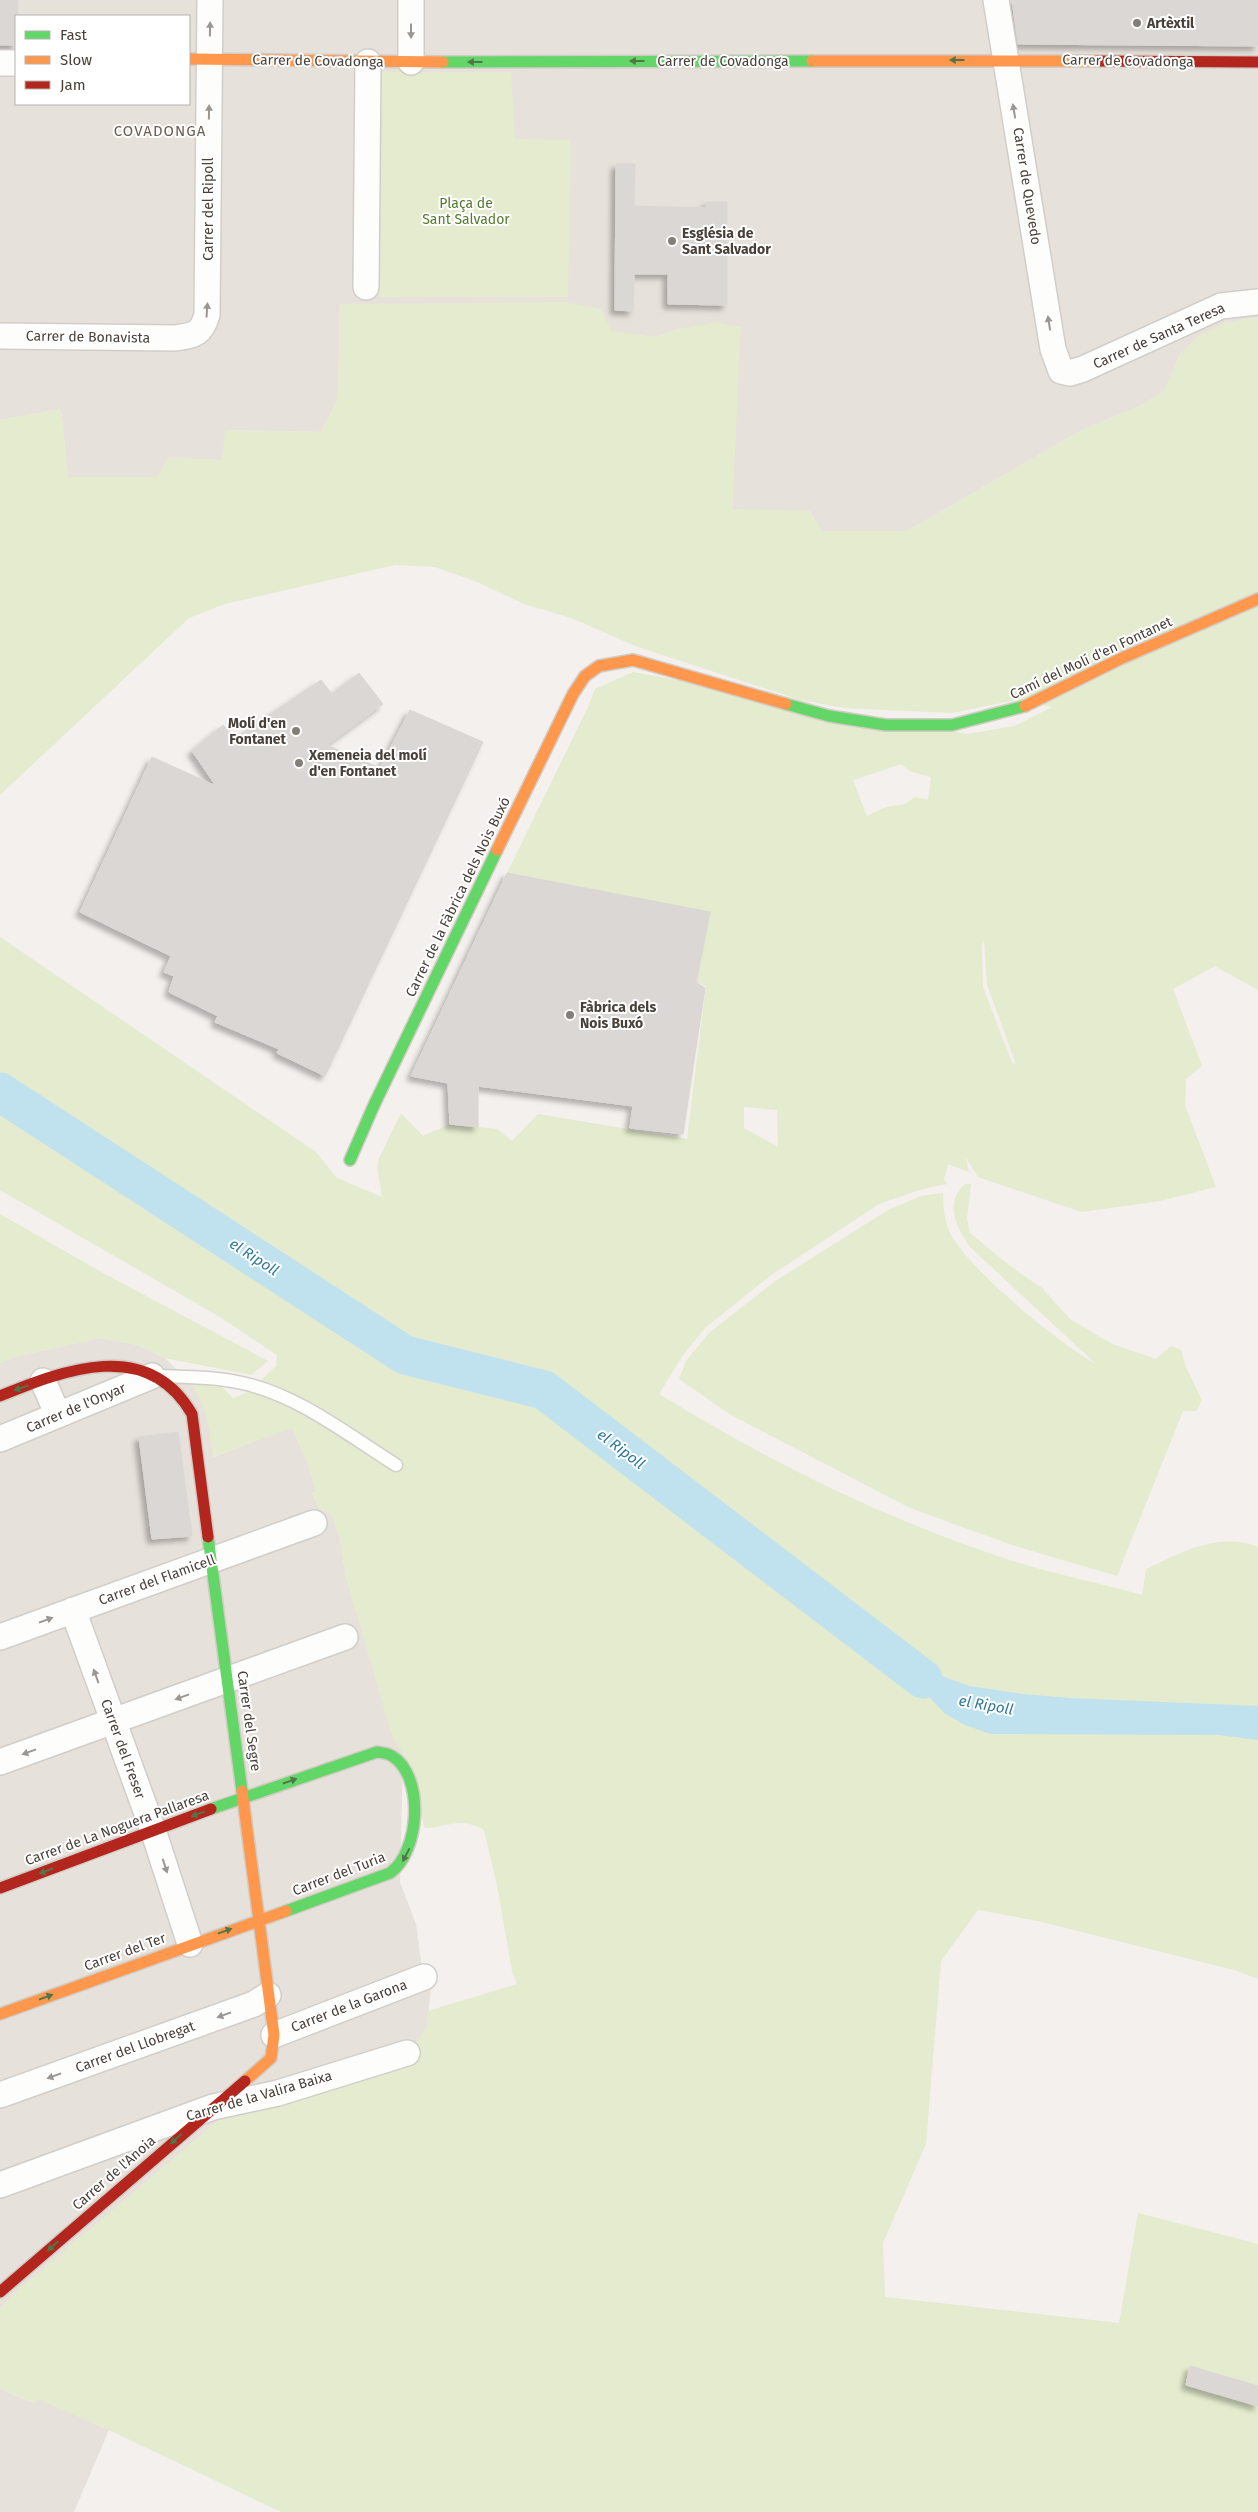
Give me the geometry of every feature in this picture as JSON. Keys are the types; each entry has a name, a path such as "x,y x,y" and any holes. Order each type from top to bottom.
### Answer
{"street":[{"name":"Carrer del Ripoll","path":"175,338 194,335 203,327 207,315 199,59 210,0"},
{"path":"411,62 412,0"},
{"name":"Carrer de Quevedo","path":"996,0 1053,349 1061,370"},
{"name":"Carrer de Covadonga","path":"199,59 368,62 1006,60 1258,62"},
{"path":"0,63 15,62"},
{"path":"366,287 368,62"},
{"name":"Carrer de Santa Teresa","path":"1061,370 1070,373 1083,369 1221,306 1258,302"},
{"name":"Carrer de Bonavista","path":"0,336 175,338"},
{"name":"Camí del Molí d'en Fontanet","path":"610,662 633,660 671,669 829,716 886,725 952,725 1019,709 1120,659 1258,600"},
{"name":"Carrer de la Fàbrica dels Nois Buxó","path":"350,1160 374,1105 577,686 588,671 610,662"},
{"name":"Carrer del Segre","path":"0,1396 43,1380 101,1365 138,1371 152,1376 178,1393 192,1414 274,2035 271,2058 249,2078"},
{"name":"Carrer de l'Onyar","path":"0,1439 152,1376"},
{"path":"43,1380 58,1415"},
{"name":"Carrer del Flamicell","path":"0,1637 314,1523"},
{"name":"Carrer del Freser","path":"73,1610 153,1830 190,1944"},
{"path":"0,1762 228,1681 345,1637"},
{"name":"Carrer de La Noguera Pallaresa","path":"0,1888 244,1797 377,1752 385,1752 394,1756 407,1775 415,1808"},
{"name":"Carrer del Turia","path":"259,1919 380,1877 398,1867 409,1850 414,1833 415,1808"},
{"name":"Carrer del Ter","path":"0,2014 259,1919"},
{"name":"Carrer de la Garona","path":"274,2035 424,1977"},
{"name":"Carrer del Llobregat","path":"0,2095 254,2004 268,1995"},
{"name":"Carrer de la Valira Baixa","path":"0,2185 213,2107 278,2093 407,2053"},
{"name":"Carrer de l'Anoia","path":"0,2292 249,2078"}],"lane":[{"path":"152,1376 201,1376 255,1388 303,1407 396,1465"}],"shaded area":[{"path":"0,0 1258,0 1258,317 1225,323 1181,353 1164,391 1142,405 1082,430 907,531 821,531 810,511 732,510 740,327 678,329 655,337 340,304 338,399 321,432 226,430 222,460 168,458 158,477 68,477 61,409 0,420"},
{"path":"100,1338 138,1345 165,1358 190,1383 201,1398 207,1414 214,1457 292,1427 307,1461 316,1491 312,1493 319,1508 332,1515 340,1539 346,1577 403,1754 400,1882 416,1924 422,1968 431,1988 427,2026 420,2038 396,2064 13,2294 0,2309 0,1363 18,1356"},
{"path":"0,2389 34,2403 37,2398 109,2430 74,2512 0,2512"}],"green space":[{"name":"Plaça de Sant Salvador","path":"380,72 511,72 515,139 571,140 568,297 379,297"},
{"path":"564,302 601,309 611,331 655,337 678,329 716,322 741,327 732,509 810,511 821,531 907,531 1082,430 1142,405 1164,391 1181,353 1197,337 1225,323 1258,317 1258,990 1215,966 1173,989 1202,1066 1186,1079 1185,1105 1216,1187 1160,1201 1082,1212 978,1177 965,1156 969,1172 948,1164 944,1178 947,1184 922,1189 879,1204 770,1276 705,1328 683,1355 659,1394 741,1442 826,1486 870,1506 958,1542 1003,1558 1055,1573 1142,1595 1146,1569 1186,1551 1200,1546 1229,1541 1258,1547 1258,1979 1234,1970 1038,1921 978,1910 941,1961 926,2144 883,2243 885,2297 1119,2323 1138,2213 1258,2244 1258,2512 281,2512 109,2430 37,2399 35,2403 0,2389 0,2309 13,2294 228,2112 396,2064 420,2038 427,2026 428,2011 517,1984 512,1971 498,1890 484,1830 461,1823 425,1828 403,1754 391,1733 346,1577 340,1539 332,1515 319,1508 312,1493 316,1491 307,1461 292,1428 213,1457 209,1428 204,1410 190,1383 222,1387 233,1398 248,1392 276,1366 277,1355 220,1317 0,1190 0,937 316,1152 337,1178 382,1197 377,1168 379,1158 401,1113 423,1136 450,1124 497,1129 512,1141 538,1114 687,1139 706,986 696,982 710,912 507,873 595,689 633,672 967,734 1015,726 1052,707 1016,700 952,713 844,708 800,700 635,646 574,619 524,604 477,582 435,567 395,565 225,604 189,618 0,795 0,420 61,409 68,477 157,477 168,458 222,460 225,430 321,432 338,399 340,304","holes":["901,764 910,771 931,777 928,800 915,797 905,804 886,807 867,816 853,780","984,939 987,985 1016,1064 1012,1063 983,987 982,945","744,1107 777,1110 778,1147 744,1128"]},
{"path":"965,1184 971,1184 967,1219 970,1233 1010,1266 1042,1288 1070,1319 1112,1344 1156,1359 1171,1346 1181,1350 1186,1367 1202,1400 1196,1411 1183,1411 1117,1576 1012,1545 910,1508 731,1415 679,1379 686,1361 709,1333 774,1282 888,1210 921,1196 943,1193 944,1212 949,1231 958,1246 974,1264 993,1284 1038,1323 1096,1364 970,1247 960,1231 954,1215 955,1199"},
{"path":"0,1214 103,1273 268,1361 251,1375 165,1358 138,1345 100,1338 18,1356 0,1363"}],"water":[{"path":"882,1647 920,1668 969,1686 1023,1694 1069,1698 1258,1706 1258,1740 1219,1735 991,1734 965,1725 944,1713"}],"building":[{"path":"0,0 18,0 17,15 15,15 15,45 0,45"},
{"name":"Artèxtil","path":"1012,0 1258,0 1258,46 1018,44"},
{"name":"Església de Sant Salvador","path":"616,164 635,164 634,206 706,208 707,202 727,202 727,305 668,304 668,274 634,274 633,311 615,310"},
{"path":"359,673 383,704 327,745 380,768 410,710 483,742 325,1076 277,1053 279,1049 215,1022 218,1016 169,992 174,976 164,972 171,956 80,912 152,757 216,786 192,751 223,725 235,738 321,680 332,694"},
{"name":"Fàbrica dels Nois Buxó","path":"507,873 710,912 696,982 705,988 683,1134 630,1128 633,1106 478,1086 478,1127 450,1124 448,1083 411,1076"},
{"path":"178,1432 192,1536 152,1539 139,1437"},
{"path":"1190,2366 1258,2386 1258,2406 1186,2385"}],"waterway":[{"name":"el Ripoll","path":"0,1092 405,1355 544,1390 923,1679"}],"traffic: fast":[{"path":"443,62 812,61"},
{"path":"786,704 829,716 886,725 952,725 1025,706"},
{"path":"350,1160 374,1105 497,850"},
{"path":"208,1537 242,1791"},
{"path":"211,1809 377,1752 390,1755 403,1766 410,1780 414,1796 415,1814 413,1832 408,1849 400,1863 390,1873 286,1911"}],"traffic: slow":[{"path":"190,59 443,62"},
{"path":"812,61 1097,61"},
{"path":"1025,706 1120,659 1258,599"},
{"path":"497,850 573,694 585,676 599,666 633,660 786,704"},
{"path":"242,1791 274,2035 271,2058 245,2081"},
{"path":"0,2014 286,1911"}],"traffic: jam":[{"path":"1097,61 1258,62"},
{"path":"0,1396 51,1377 77,1370 104,1366 129,1368 152,1375 174,1390 192,1414 208,1537"},
{"path":"0,1888 211,1809"},
{"path":"0,2292 245,2081"}],"place":[{"name":"Artèxtil","path":"1137,23"},
{"name":"Església de Sant Salvador","path":"672,241"},
{"name":"Molí d'en Fontanet","path":"296,731"},
{"name":"Xemeneia del molí d'en Fontanet","path":"299,763"},
{"name":"Fàbrica dels Nois Buxó","path":"570,1015"}],"district":[{"name":"COVADONGA","path":"160,131"}]}
